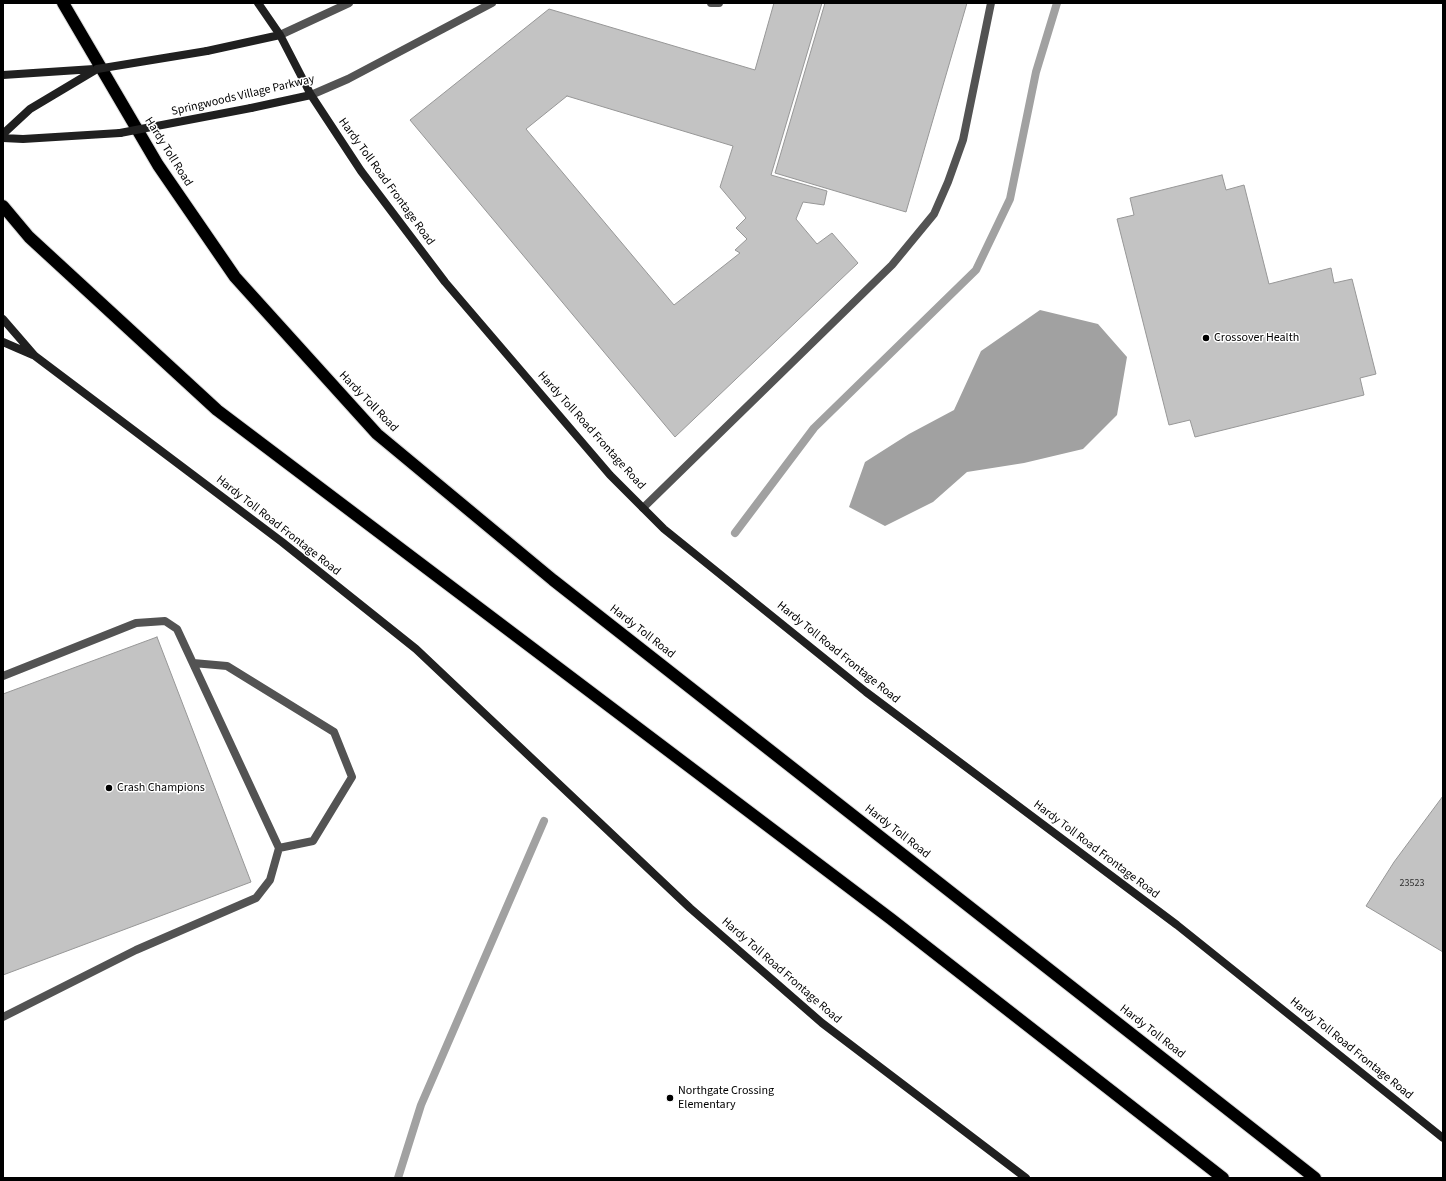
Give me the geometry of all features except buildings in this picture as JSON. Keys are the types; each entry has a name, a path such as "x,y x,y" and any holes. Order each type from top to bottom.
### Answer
{"highway":[{"name":"Hardy Toll Road","path":"64,3 158,164 235,277 377,434 553,580 1315,1178"},
{"path":"3,206 29,237 217,410 891,919 1223,1178"}],"main road":[{"name":"Hardy Toll Road Frontage Road","path":"258,3 280,35 311,95 360,171 445,282 610,475 664,529 866,692 1177,925 1443,1138"},
{"path":"3,75 97,69 207,50 280,35"},
{"path":"3,134 30,109 97,69"},
{"name":"Springwoods Village Parkway","path":"3,138 24,139 120,134 311,95"},
{"path":"3,319 35,356"},
{"path":"3,342 35,356"},
{"name":"Hardy Toll Road Frontage Road","path":"35,356 282,542 416,649 690,908 822,1023 1026,1178"}],"street":[{"path":"280,35 349,3"},
{"name":"Springwoods Village Parkway","path":"311,95 348,78 492,3"},
{"path":"711,3 719,3"},
{"path":"644,508 892,265 934,214 948,182 963,140 991,3"},
{"path":"3,676 136,623 165,621 177,629 279,848 270,880 256,898 136,950 3,1017"},
{"path":"193,663 227,666 334,732 352,777 313,841 279,848"}],"shaded area":[{"path":"1040,310 1098,324 1127,357 1117,415 1083,449 1024,463 967,472 933,502 885,526 849,507 865,462 909,434 954,410 981,351"}],"waterway":[{"path":"735,533 814,428 976,270 1010,199 1036,72 1057,3"},
{"path":"398,1178 421,1105 544,821"}],"place":[{"name":"Crossover Health","path":"1206,338"},
{"name":"Crash Champions","path":"109,788"},
{"name":"Northgate Crossing Elementary","path":"670,1098"}]}
